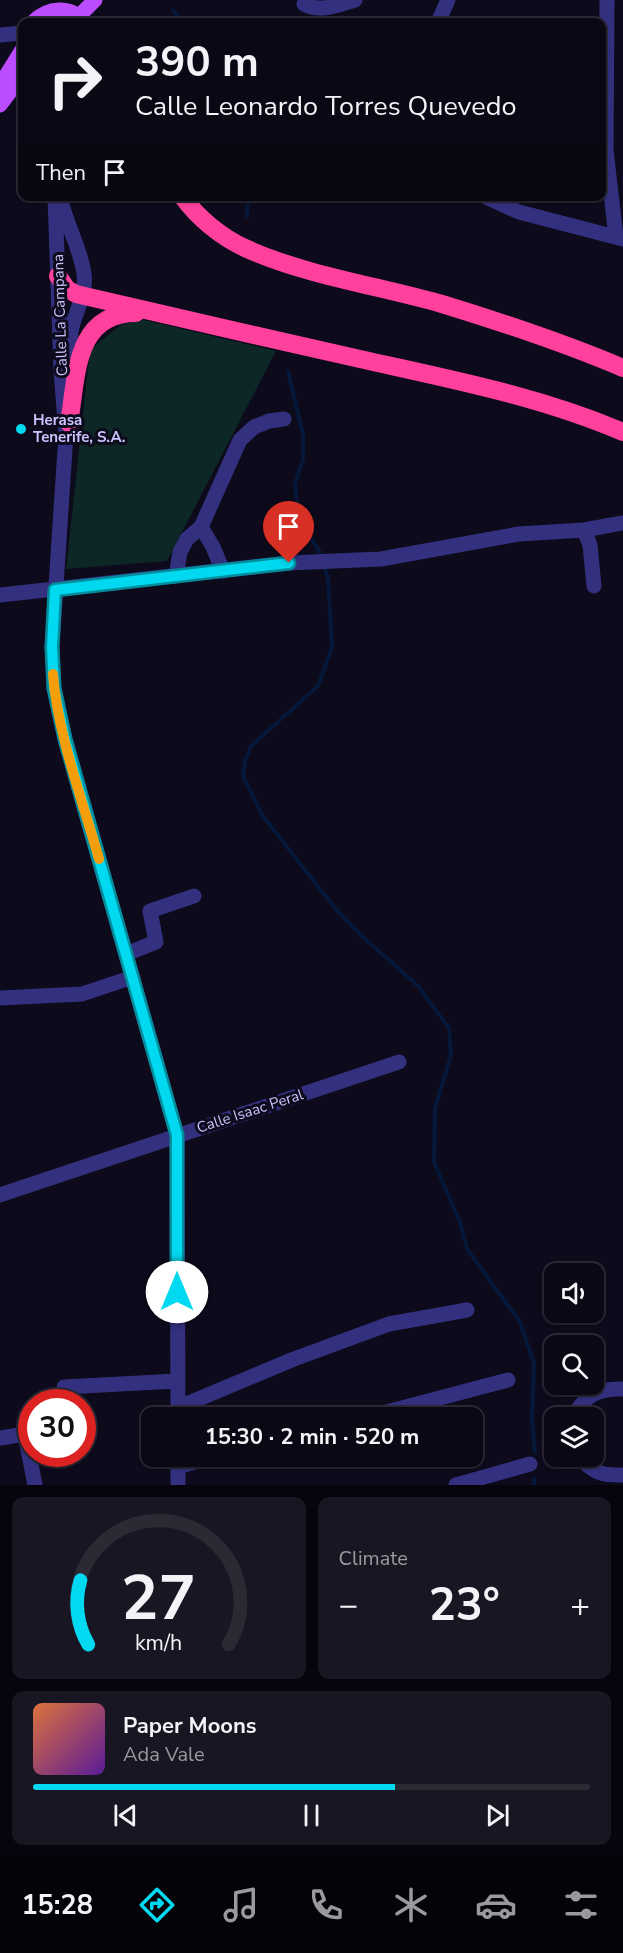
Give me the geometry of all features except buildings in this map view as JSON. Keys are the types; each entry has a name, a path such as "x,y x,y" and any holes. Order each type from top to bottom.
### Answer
{"highway":[{"path":"186,201 199,216 217,231 244,248 291,264 439,303 516,327 623,368"},
{"path":"58,276 67,289 83,296 149,313 482,386 586,416 623,432"},
{"path":"68,428 80,355 84,342 93,329 106,319 124,313 149,313"}],"main road":[{"path":"83,18 95,0"},
{"path":"37,18 52,10 63,9 80,18"},
{"path":"0,85 18,56"},
{"path":"0,105 18,81"}],"street":[{"path":"304,4 313,9 326,8 355,0"},
{"path":"440,18 448,0"},
{"path":"495,201 519,212 620,238 606,150 607,0"},
{"path":"0,35 18,33"},
{"name":"Calle La Campana","path":"55,201 68,428"},
{"name":"Calle La Campana","path":"62,201 85,276 83,296 70,332 68,428 52,647 54,688 65,739 177,1135 177,1407"},
{"path":"176,576 180,552 187,539 201,527 240,440 254,427 269,421 284,419"},
{"path":"0,595 289,563 381,559 519,534 584,530 623,523"},
{"path":"201,527 224,571"},
{"path":"584,530 590,546 594,586"},
{"path":"126,954 156,942 150,911 194,896"},
{"path":"0,998 82,994 133,977"},
{"name":"Calle Isaac Peral","path":"0,1195 399,1062"},
{"path":"190,1407 294,1359 389,1324 467,1310"},
{"path":"406,1407 508,1380"},
{"path":"64,1387 177,1381"},
{"path":"580,1407 585,1400 602,1390 623,1389"},
{"path":"0,1438 25,1434 35,1485"},
{"path":"456,1485 530,1464"},
{"path":"178,1467 178,1485"},
{"path":"590,1469 607,1476 623,1475"},
{"path":"590,1469 595,1485"}],"green space":[{"path":"144,320 276,351 167,561 66,569 90,350 122,324"}],"waterway":[{"path":"173,10 178,18"},
{"path":"247,216 248,201"},
{"path":"288,371 303,435 303,459 295,484 299,519 322,559"},
{"path":"324,566 328,578 332,647 318,686 251,746 245,761 243,776 262,815 335,908 363,937 418,986 449,1028 451,1055 435,1108 434,1162 460,1222 467,1249 520,1322 534,1363 532,1419 535,1452"},
{"path":"534,1479 534,1485"}],"slow traffic":[{"path":"53,674 65,739 99,859"}],"place":[{"name":"Herasa Tenerife, S.A.","path":"21,429"}],"route":[{"path":"177,1292 177,1135 65,739 54,688 52,647 55,590 289,563"}]}
